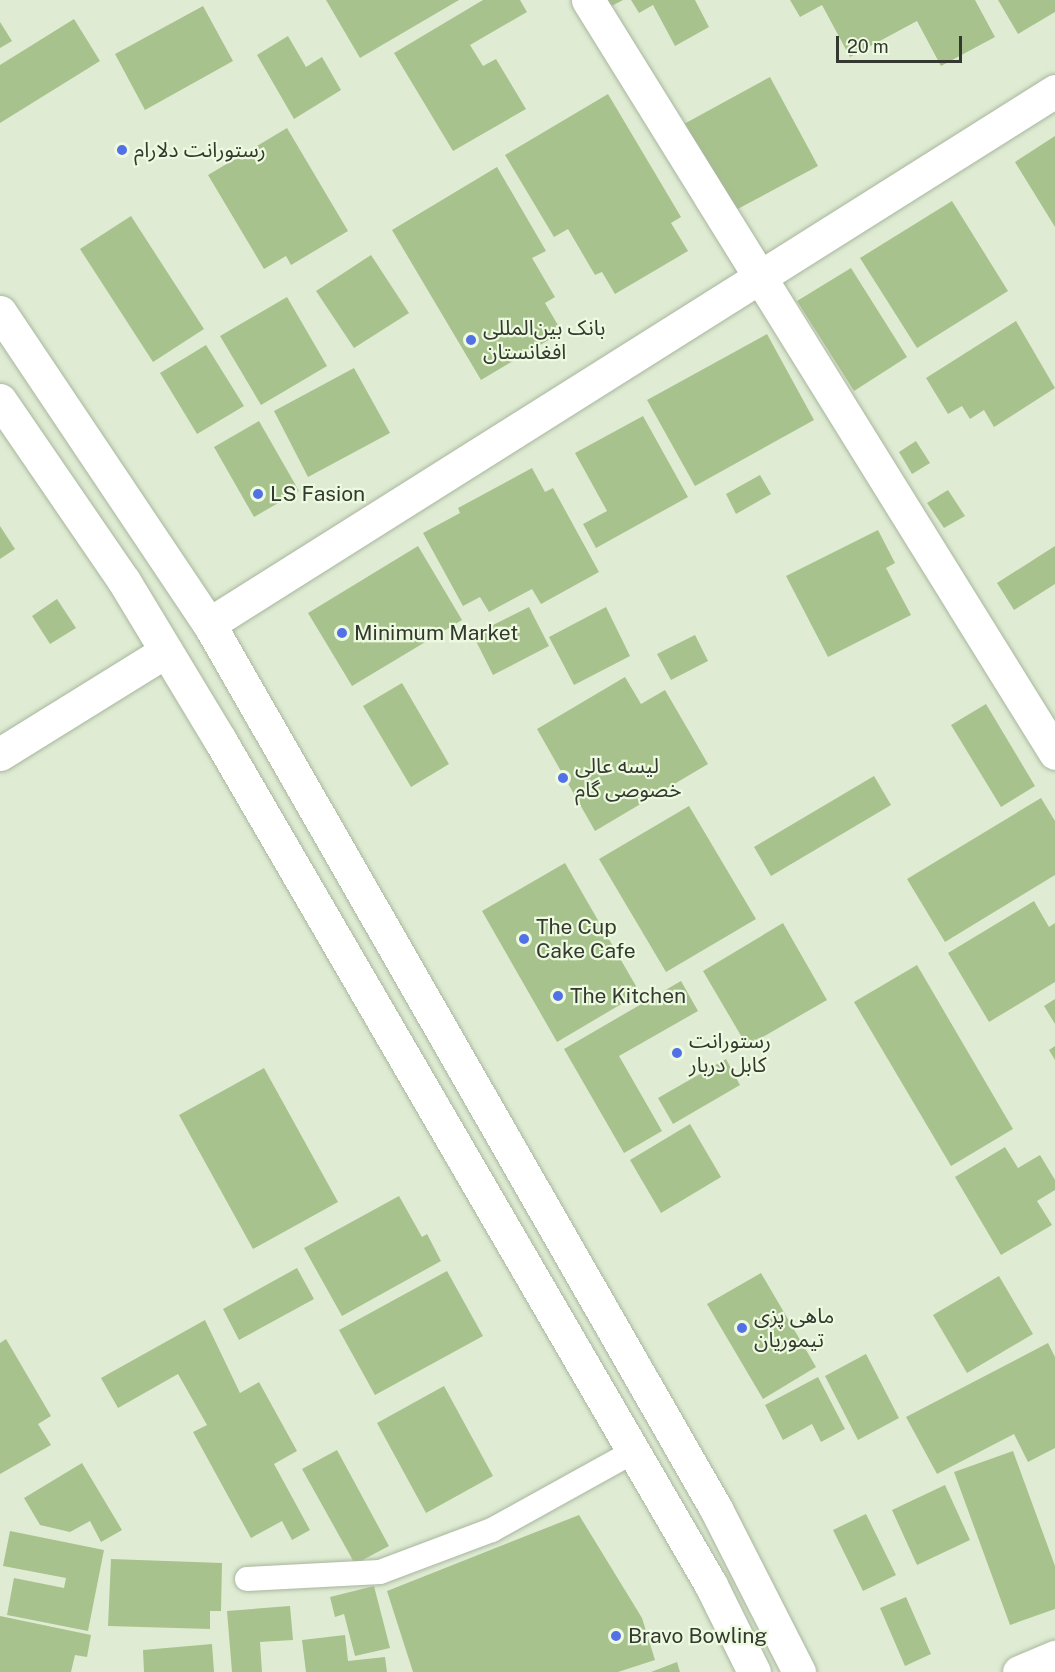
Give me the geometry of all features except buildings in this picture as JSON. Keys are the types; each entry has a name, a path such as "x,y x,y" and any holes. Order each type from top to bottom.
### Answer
{"main road":[{"path":"588,0 761,275 1055,753"},
{"path":"209,624 1055,91"},
{"path":"0,312 209,624 716,1509 799,1672"},
{"path":"0,400 124,581 166,651 711,1585 754,1672"},
{"path":"0,754 166,651"},
{"path":"1019,1672 1055,1657"}],"lane":[{"path":"247,1579 380,1572 492,1530 633,1452"}],"place":[{"name":"رستورانت دلارام","path":"122,150"},
{"name":"بانک بین‌المللی افغانستان","path":"471,340"},
{"name":"LS Fasion","path":"258,494"},
{"name":"Minimum Market","path":"342,633"},
{"name":"لیسه عالی خصوصی گام","path":"563,778"},
{"name":"The Cup Cake Cafe","path":"524,939"},
{"name":"The Kitchen","path":"558,996"},
{"name":"رستورانت کابل دربار","path":"677,1053"},
{"name":"ماهی پزی تیموریان","path":"742,1328"},
{"name":"Bravo Bowling","path":"616,1636"}]}
